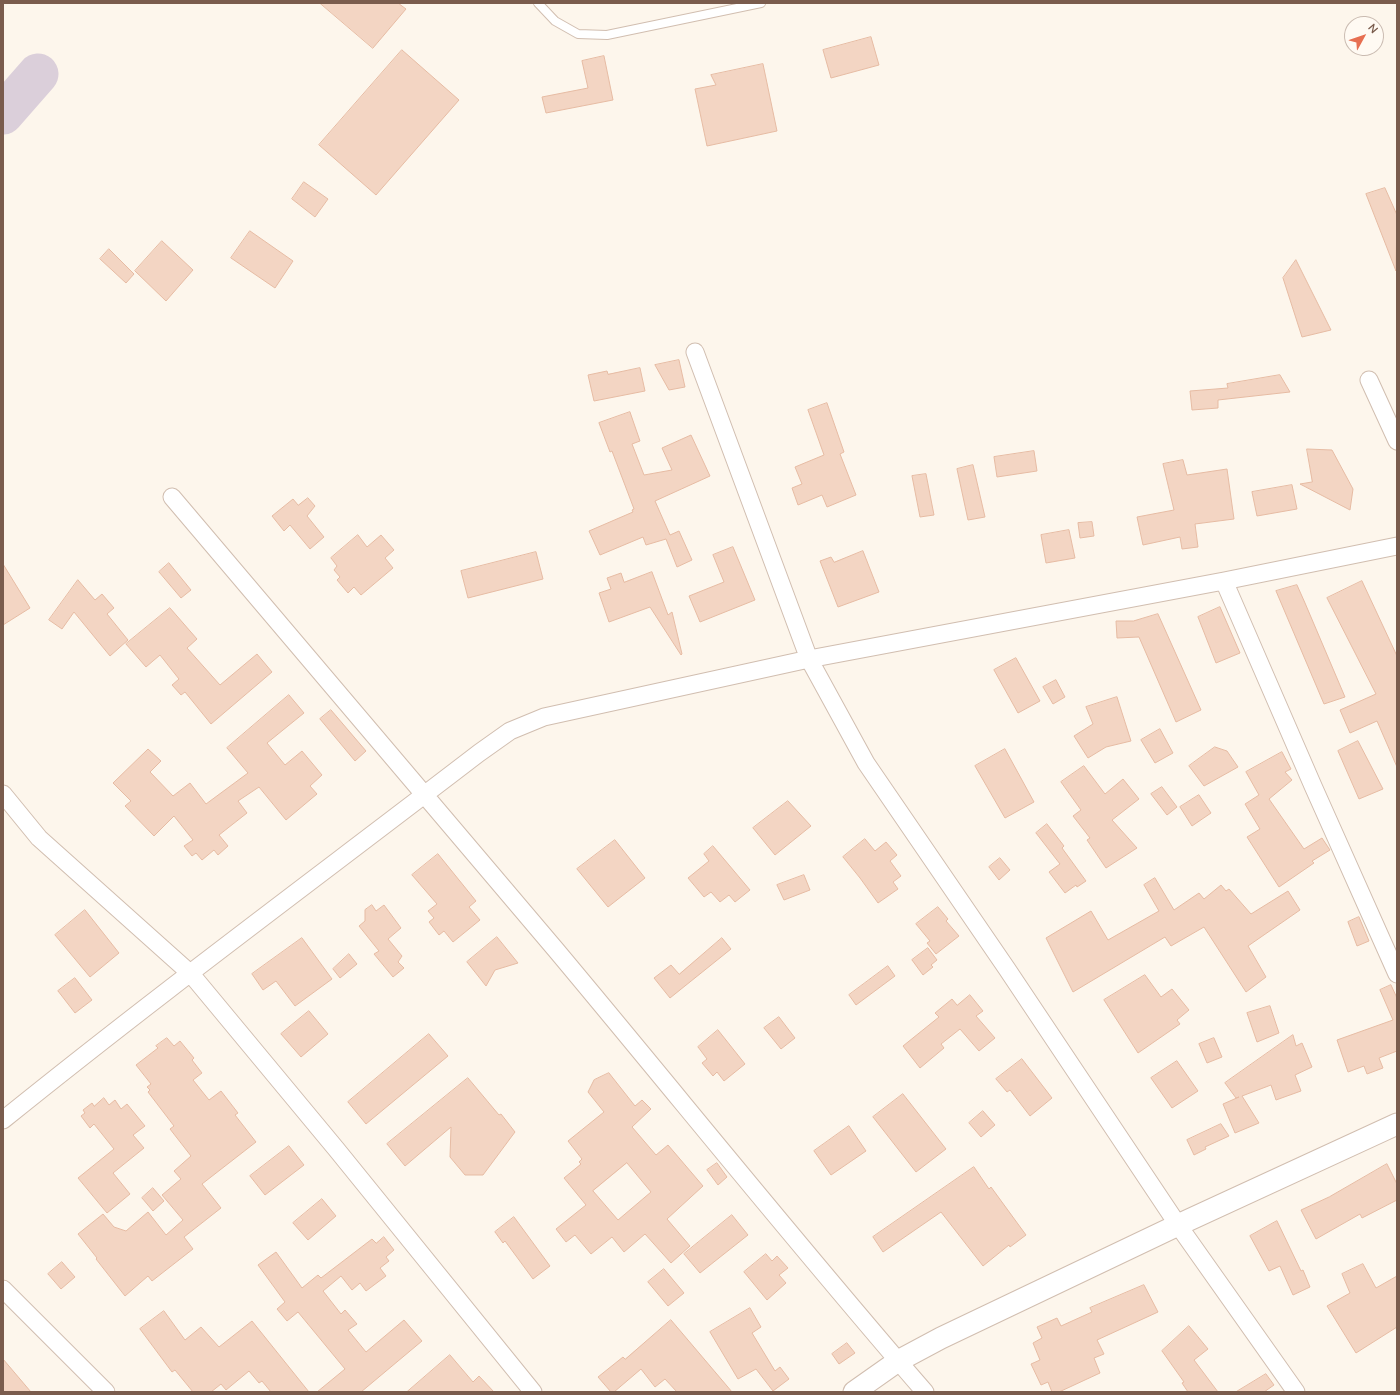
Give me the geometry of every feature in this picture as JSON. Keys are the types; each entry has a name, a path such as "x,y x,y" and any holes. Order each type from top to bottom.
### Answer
{"street":[{"path":"695,352 809,659 866,763 1178,1225 1296,1392"},
{"path":"1370,380 1397,441"},
{"path":"172,497 305,652 555,949 925,1392"},
{"path":"3,1120 47,1084 479,753 510,732 544,717 809,659 1397,546"},
{"path":"1224,580 1316,793 1397,974"},
{"path":"3,794 39,838 191,974 337,1150 533,1392"},
{"path":"854,1392 898,1361 941,1338 1178,1225 1397,1124"},
{"path":"3,1289 106,1392"}],"lane":[{"path":"538,3 555,21 578,34 607,35 761,3"}],"building":[{"path":"320,3 398,3 406,9 373,48"},
{"path":"871,37 879,65 831,78 823,50"},
{"path":"402,50 459,100 376,195 319,145"},
{"path":"604,56 613,100 546,113 542,97 588,88 582,61"},
{"path":"763,64 777,131 707,146 695,89 716,85 711,75"},
{"path":"304,182 328,199 315,217 292,199"},
{"path":"1385,188 1397,215 1396,271 1366,194"},
{"path":"250,231 293,261 275,288 231,258"},
{"path":"162,241 193,270 166,301 135,271"},
{"path":"109,249 134,274 126,283 100,259"},
{"path":"1296,260 1331,330 1302,337 1283,278"},
{"path":"679,360 685,387 669,390 655,365"},
{"path":"640,368 645,391 594,401 588,375 607,371 608,374"},
{"path":"1280,375 1290,392 1218,400 1218,408 1192,410 1190,391 1228,388 1227,384"},
{"path":"827,403 844,452 840,454 856,495 827,507 822,495 798,505 792,488 802,484 795,467 824,455 808,410"},
{"path":"630,412 640,441 632,444 644,475 672,470 662,448 691,435 710,476 655,501 670,535 679,531 692,560 677,567 666,539 646,545 643,537 600,555 589,531 633,512 632,510 634,509 612,451 610,452 599,423"},
{"path":"1307,449 1332,450 1353,489 1350,510 1300,484 1312,482"},
{"path":"1034,451 1037,471 997,477 994,457"},
{"path":"1183,460 1187,475 1227,469 1234,519 1195,524 1198,547 1182,549 1180,537 1143,545 1137,517 1174,510 1163,464"},
{"path":"973,465 985,517 968,520 957,469"},
{"path":"926,474 934,515 920,517 912,476"},
{"path":"1292,485 1297,509 1257,516 1252,492"},
{"path":"308,498 315,506 307,516 324,537 310,549 290,525 284,531 272,516 293,499 298,505"},
{"path":"1092,522 1094,536 1080,538 1078,523"},
{"path":"1069,530 1075,558 1046,563 1041,535"},
{"path":"358,535 367,547 381,535 394,550 385,558 393,568 361,595 354,587 348,593 337,580 340,577 334,570 337,566 331,558"},
{"path":"733,547 755,600 700,622 689,596 724,582 713,555"},
{"path":"863,551 879,592 838,607 820,561 831,557 834,562"},
{"path":"536,552 543,579 468,598 461,571"},
{"path":"169,563 191,590 181,598 159,572"},
{"path":"3,564 30,608 3,625"},
{"path":"652,572 668,615 672,612 681,655 650,607 609,622 599,593 611,589 607,578 621,573 624,582"},
{"path":"78,580 95,600 102,594 114,608 107,614 128,640 110,656 74,612 62,629 49,620"},
{"path":"1362,581 1397,656 1397,767 1377,721 1350,733 1340,710 1376,694 1327,598"},
{"path":"1297,585 1345,697 1324,704 1276,591"},
{"path":"1220,607 1240,653 1216,663 1198,617"},
{"path":"170,608 197,639 187,648 220,685 257,654 272,672 211,724 185,692 181,695 172,685 179,679 160,655 146,667 126,644"},
{"path":"1158,614 1201,710 1176,722 1139,637 1117,638 1116,621 1133,621"},
{"path":"1016,658 1040,701 1018,713 994,670"},
{"path":"1056,680 1065,697 1053,704 1043,687"},
{"path":"289,695 304,713 267,743 285,765 302,751 322,775 310,786 317,794 286,820 259,787 238,801 247,813 219,835 228,846 218,855 214,850 202,860 196,853 192,856 184,846 193,840 174,816 154,836 125,806 131,801 113,783 148,749 161,761 150,772 173,796 190,783 206,804 248,773 227,748"},
{"path":"1117,697 1131,741 1106,747 1088,758 1074,736 1093,724 1086,707"},
{"path":"331,710 366,751 355,761 320,719"},
{"path":"1160,729 1173,753 1155,763 1141,740"},
{"path":"1358,741 1383,789 1359,799 1338,751"},
{"path":"1215,747 1227,751 1238,767 1204,786 1189,766"},
{"path":"1005,749 1034,802 1005,818 975,766"},
{"path":"1282,752 1291,769 1285,772 1292,780 1269,799 1304,849 1322,838 1330,850 1312,861 1314,863 1279,887 1247,837 1260,829 1245,804 1259,795 1246,772"},
{"path":"1084,766 1105,794 1123,779 1139,799 1112,820 1137,848 1106,868 1087,840 1090,838 1073,816 1081,810 1061,782"},
{"path":"1162,787 1177,807 1167,815 1151,794"},
{"path":"1199,795 1211,813 1192,826 1180,807"},
{"path":"788,801 811,826 775,855 753,828"},
{"path":"1047,824 1064,846 1062,848 1086,881 1077,887 1076,885 1065,893 1049,872 1060,864 1036,833"},
{"path":"865,839 875,851 886,842 897,855 890,861 901,876 893,882 898,889 878,903 843,857"},
{"path":"615,840 645,878 608,907 577,869"},
{"path":"713,846 750,890 735,902 729,895 720,902 711,892 704,897 688,878 709,861 704,854"},
{"path":"438,854 476,901 469,907 480,920 453,942 444,931 439,935 429,922 434,918 428,911 437,904 412,875"},
{"path":"1000,858 1010,870 999,880 989,867"},
{"path":"804,875 810,890 784,900 777,885"},
{"path":"1155,878 1174,910 1199,893 1204,899 1221,885 1226,891 1229,889 1251,914 1288,891 1300,910 1248,946 1266,977 1246,992 1204,927 1171,946 1165,937 1073,992 1046,938 1091,911 1108,940 1159,911 1144,885"},
{"path":"372,905 376,911 384,905 401,928 388,939 402,956 398,962 404,968 393,977 374,954 379,951 359,926 365,921 365,910"},
{"path":"938,907 948,919 946,921 959,936 936,954 927,943 930,941 916,924"},
{"path":"85,910 119,953 90,977 55,935"},
{"path":"1359,917 1369,941 1357,946 1348,922"},
{"path":"497,937 518,963 495,970 486,986 467,962"},
{"path":"302,938 332,979 295,1006 276,981 263,990 252,974"},
{"path":"722,938 731,949 670,998 654,978 671,965 679,974"},
{"path":"928,948 937,960 931,965 933,967 923,975 912,960"},
{"path":"349,954 357,964 340,978 333,969"},
{"path":"888,966 895,976 856,1005 849,995"},
{"path":"1145,975 1161,997 1172,989 1189,1010 1177,1020 1180,1024 1138,1053 1104,1000"},
{"path":"75,978 92,1000 75,1013 58,991"},
{"path":"1391,985 1397,998 1397,1051 1379,1058 1383,1068 1367,1074 1364,1066 1348,1072 1337,1040 1393,1020 1380,990"},
{"path":"970,995 983,1011 976,1016 995,1038 979,1051 960,1029 941,1044 944,1048 920,1068 903,1046 939,1017 935,1013 952,999 957,1005"},
{"path":"1270,1006 1279,1033 1257,1042 1247,1013"},
{"path":"309,1011 328,1034 301,1057 281,1034"},
{"path":"779,1017 795,1038 781,1049 764,1028"},
{"path":"718,1030 745,1064 724,1081 717,1072 713,1076 702,1063 707,1059 698,1047"},
{"path":"429,1034 448,1056 366,1124 348,1102"},
{"path":"1293,1035 1296,1046 1302,1043 1312,1067 1295,1075 1301,1091 1276,1100 1271,1085 1242,1096 1259,1123 1235,1133 1223,1104 1239,1097 1236,1098 1225,1083"},
{"path":"167,1038 174,1046 180,1041 194,1058 192,1060 202,1073 193,1080 209,1100 221,1091 238,1113 235,1115 256,1142 202,1184 221,1208 184,1237 193,1249 152,1281 148,1276 125,1296 78,1234 103,1214 114,1227 126,1231 148,1212 166,1235 183,1220 162,1195 181,1179 174,1171 191,1156 170,1129 174,1126 148,1092 150,1090 147,1087 151,1084 136,1065 158,1048 156,1046"},
{"path":"1214,1038 1222,1057 1207,1063 1199,1044"},
{"path":"1022,1059 1052,1098 1030,1116 1010,1090 1007,1092 996,1079"},
{"path":"1177,1061 1198,1091 1172,1108 1151,1078"},
{"path":"609,1073 635,1106 642,1100 651,1109 632,1127 656,1155 668,1145 703,1186 667,1219 690,1246 671,1263 645,1234 624,1252 612,1237 591,1254 575,1235 566,1242 556,1229 586,1205 564,1178 581,1164 579,1162 582,1159 568,1141 604,1112 588,1092 594,1080","holes":["627,1163 651,1192 618,1220 593,1191"]},
{"path":"468,1078 499,1115 501,1114 515,1132 483,1175 465,1175 450,1157 451,1127 405,1166 387,1144"},
{"path":"903,1094 946,1149 916,1172 873,1117"},
{"path":"104,1098 109,1105 115,1100 121,1109 127,1104 145,1126 133,1135 144,1148 113,1173 130,1194 107,1213 78,1178 114,1149 94,1124 90,1128 81,1116 85,1113 83,1110 92,1103 94,1106"},
{"path":"983,1111 995,1125 981,1137 969,1123"},
{"path":"1221,1124 1229,1136 1205,1147 1206,1149 1194,1155 1187,1140"},
{"path":"849,1126 866,1151 831,1175 814,1151"},
{"path":"289,1146 304,1165 265,1195 250,1176"},
{"path":"717,1163 727,1177 718,1185 707,1170"},
{"path":"1387,1164 1397,1184 1397,1200 1362,1218 1360,1214 1316,1239 1301,1210 1329,1197"},
{"path":"974,1167 989,1189 991,1187 1026,1235 1010,1247 1009,1245 983,1266 941,1212 883,1252 873,1237"},
{"path":"153,1188 164,1201 153,1211 142,1198"},
{"path":"322,1199 336,1216 308,1240 293,1223"},
{"path":"732,1215 748,1235 700,1273 684,1254"},
{"path":"514,1217 550,1266 533,1279 505,1241 503,1243 495,1232"},
{"path":"1277,1221 1301,1271 1303,1270 1310,1287 1293,1295 1280,1266 1269,1271 1250,1236"},
{"path":"384,1237 394,1250 386,1257 389,1261 380,1268 386,1276 366,1291 360,1283 352,1290 341,1276 323,1291 341,1314 345,1310 357,1324 348,1330 366,1352 404,1320 422,1341 361,1392 317,1392 345,1369 298,1312 287,1321 277,1309 285,1302 258,1265 276,1252 302,1288 318,1275 321,1278 372,1239 376,1243"},
{"path":"766,1254 772,1261 777,1256 788,1268 779,1275 786,1283 767,1300 744,1272"},
{"path":"62,1262 75,1277 61,1289 48,1274"},
{"path":"1363,1264 1376,1288 1397,1276 1397,1327 1356,1353 1327,1306 1350,1293 1342,1274"},
{"path":"664,1269 684,1293 668,1306 648,1282"},
{"path":"1144,1285 1158,1312 1097,1340 1104,1354 1094,1358 1100,1373 1059,1392 1052,1392 1048,1382 1041,1385 1031,1364 1040,1360 1033,1343 1042,1338 1037,1327 1057,1318 1061,1326 1092,1312 1090,1308"},
{"path":"750,1308 761,1327 752,1333 775,1371 780,1367 789,1379 773,1391 756,1369 738,1379 710,1332"},
{"path":"164,1311 185,1340 201,1327 219,1347 252,1321 309,1392 271,1392 262,1381 259,1383 249,1371 226,1390 221,1384 211,1392 193,1392 175,1370 172,1372 140,1329"},
{"path":"671,1320 732,1392 677,1392 665,1379 655,1387 641,1369 614,1392 611,1392 598,1377 623,1357 625,1359"},
{"path":"1189,1326 1208,1349 1194,1360 1218,1392 1188,1392 1182,1383 1184,1382 1162,1351"},
{"path":"847,1343 855,1353 839,1364 832,1354"},
{"path":"450,1355 473,1382 479,1376 494,1392 407,1392"},
{"path":"3,1359 31,1392 3,1392"},
{"path":"1266,1374 1274,1385 1264,1392 1236,1392"}],"taxiway":[{"path":"3,114 38,74"}]}
